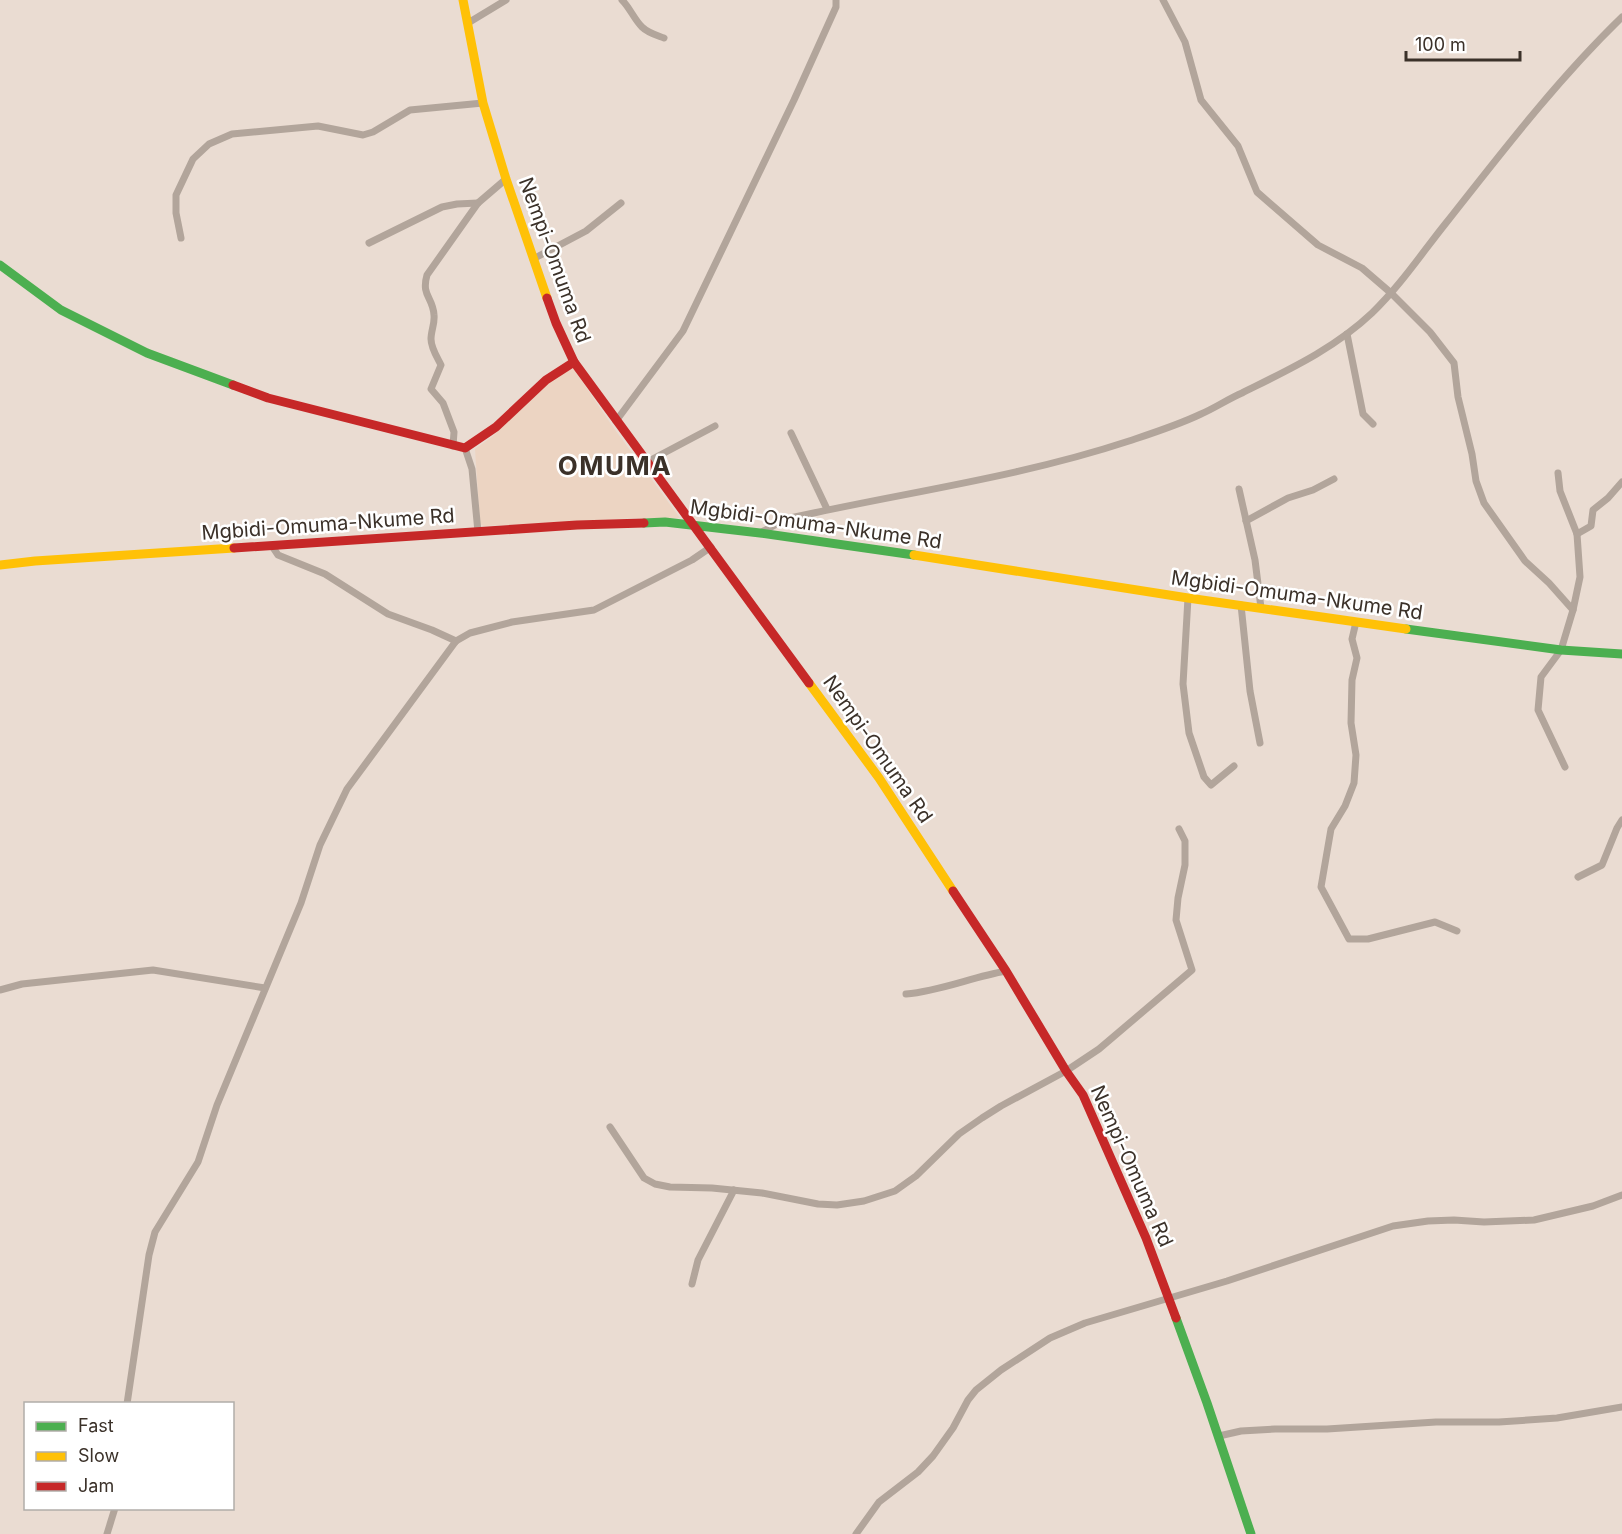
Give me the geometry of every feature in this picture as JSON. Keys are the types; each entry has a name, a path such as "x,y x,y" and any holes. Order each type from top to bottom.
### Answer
{"street":[{"name":"Nempi-Omuma Rd","path":"463,0 483,103 506,179 556,322 574,362 615,421 711,547 879,778 1006,971 1083,1095 1146,1238 1219,1436 1251,1534"},
{"path":"468,23 506,0"},
{"path":"622,0 642,27 651,34 664,38"},
{"path":"615,421 683,331 794,100 836,3 842,0"},
{"path":"1163,0 1185,42 1201,100 1238,146 1257,192 1318,245 1362,268 1391,293 1430,332 1454,363 1458,398 1472,454 1476,481 1484,503 1525,561 1573,610"},
{"path":"760,533 786,519 1034,468 1103,449 1201,414 1282,374 1324,350 1374,312 1532,116 1622,17"},
{"path":"181,238 176,213 176,195 193,159 209,144 232,134 318,126 363,135 373,132 410,110 483,103"},
{"path":"453,446 454,432 443,403 431,389 441,365 431,338 434,316 432,303 424,284 427,275 478,204 506,179"},
{"path":"533,259 586,231 621,203"},
{"path":"369,243 442,207 478,204"},
{"path":"0,266 61,310 147,353 268,398 453,446 465,448 478,442 544,382 574,362"},
{"path":"1347,334 1363,414 1373,424"},
{"path":"648,462 715,426"},
{"path":"791,433 827,509"},
{"path":"465,448 472,469 478,532"},
{"path":"1558,473 1560,490 1577,534 1580,577 1561,650 1541,676 1538,710 1565,767"},
{"path":"1246,521 1277,504 1334,479"},
{"path":"1577,534 1591,526 1593,510 1622,482"},
{"path":"1239,489 1255,560 1261,608"},
{"name":"Mgbidi-Omuma-Nkume Rd","path":"0,565 478,532 665,522 955,561 1356,622 1561,650 1622,654"},
{"path":"272,546 278,555 325,574 388,614 456,641"},
{"path":"127,1402 149,1255 155,1232 198,1162 217,1105 301,903 320,845 347,789 456,641 470,633 512,622 594,610 692,560 711,547"},
{"path":"1188,598 1183,684 1190,734 1204,777 1211,785 1234,766"},
{"path":"1242,605 1250,691 1260,743"},
{"path":"1356,622 1352,639 1357,658 1352,680 1351,723 1356,755 1354,783 1345,806 1331,829 1321,886 1349,939 1368,939 1435,922 1457,931"},
{"path":"1578,877 1602,865 1622,820"},
{"path":"610,1127 644,1178 655,1184 762,1193 818,1204 837,1205 895,1191 916,1176 959,1134 1001,1106 1066,1071 1099,1049 1192,970 1176,920 1185,865 1185,841 1179,829"},
{"path":"0,990 21,984 153,970 265,988"},
{"path":"906,994 926,992 1006,971"},
{"path":"692,1284 698,1260 734,1190"},
{"path":"856,1534 879,1502 926,1464 953,1428 976,1390 1001,1370 1050,1338 1085,1323 1280,1264 1393,1226 1428,1221 1534,1220 1593,1206 1622,1195"},
{"path":"1219,1436 1241,1431 1275,1429 1327,1429 1557,1418 1622,1407"},
{"path":"107,1534 115,1510"}],"shaded area":[{"path":"573,368 680,518 484,526 480,524 475,449 493,436 553,379"}],"traffic: fast":[{"path":"0,265 61,310 147,353 233,385"},
{"path":"644,523 665,522 760,533 914,555"},
{"path":"1406,629 1561,650 1622,654"},
{"path":"1176,1318 1251,1534"}],"traffic: slow":[{"path":"463,0 483,103 506,179 547,298"},
{"path":"0,565 234,548"},
{"path":"914,555 1406,629"},
{"path":"809,683 879,778 953,891"}],"traffic: jam":[{"path":"547,298 574,362 809,683"},
{"path":"233,385 268,398 465,448 496,427 546,380 574,362"},
{"path":"234,548 577,525 644,523"},
{"path":"953,891 1083,1095 1146,1238 1176,1318"}],"district":[{"name":"OMUMA","path":"615,466"}]}
